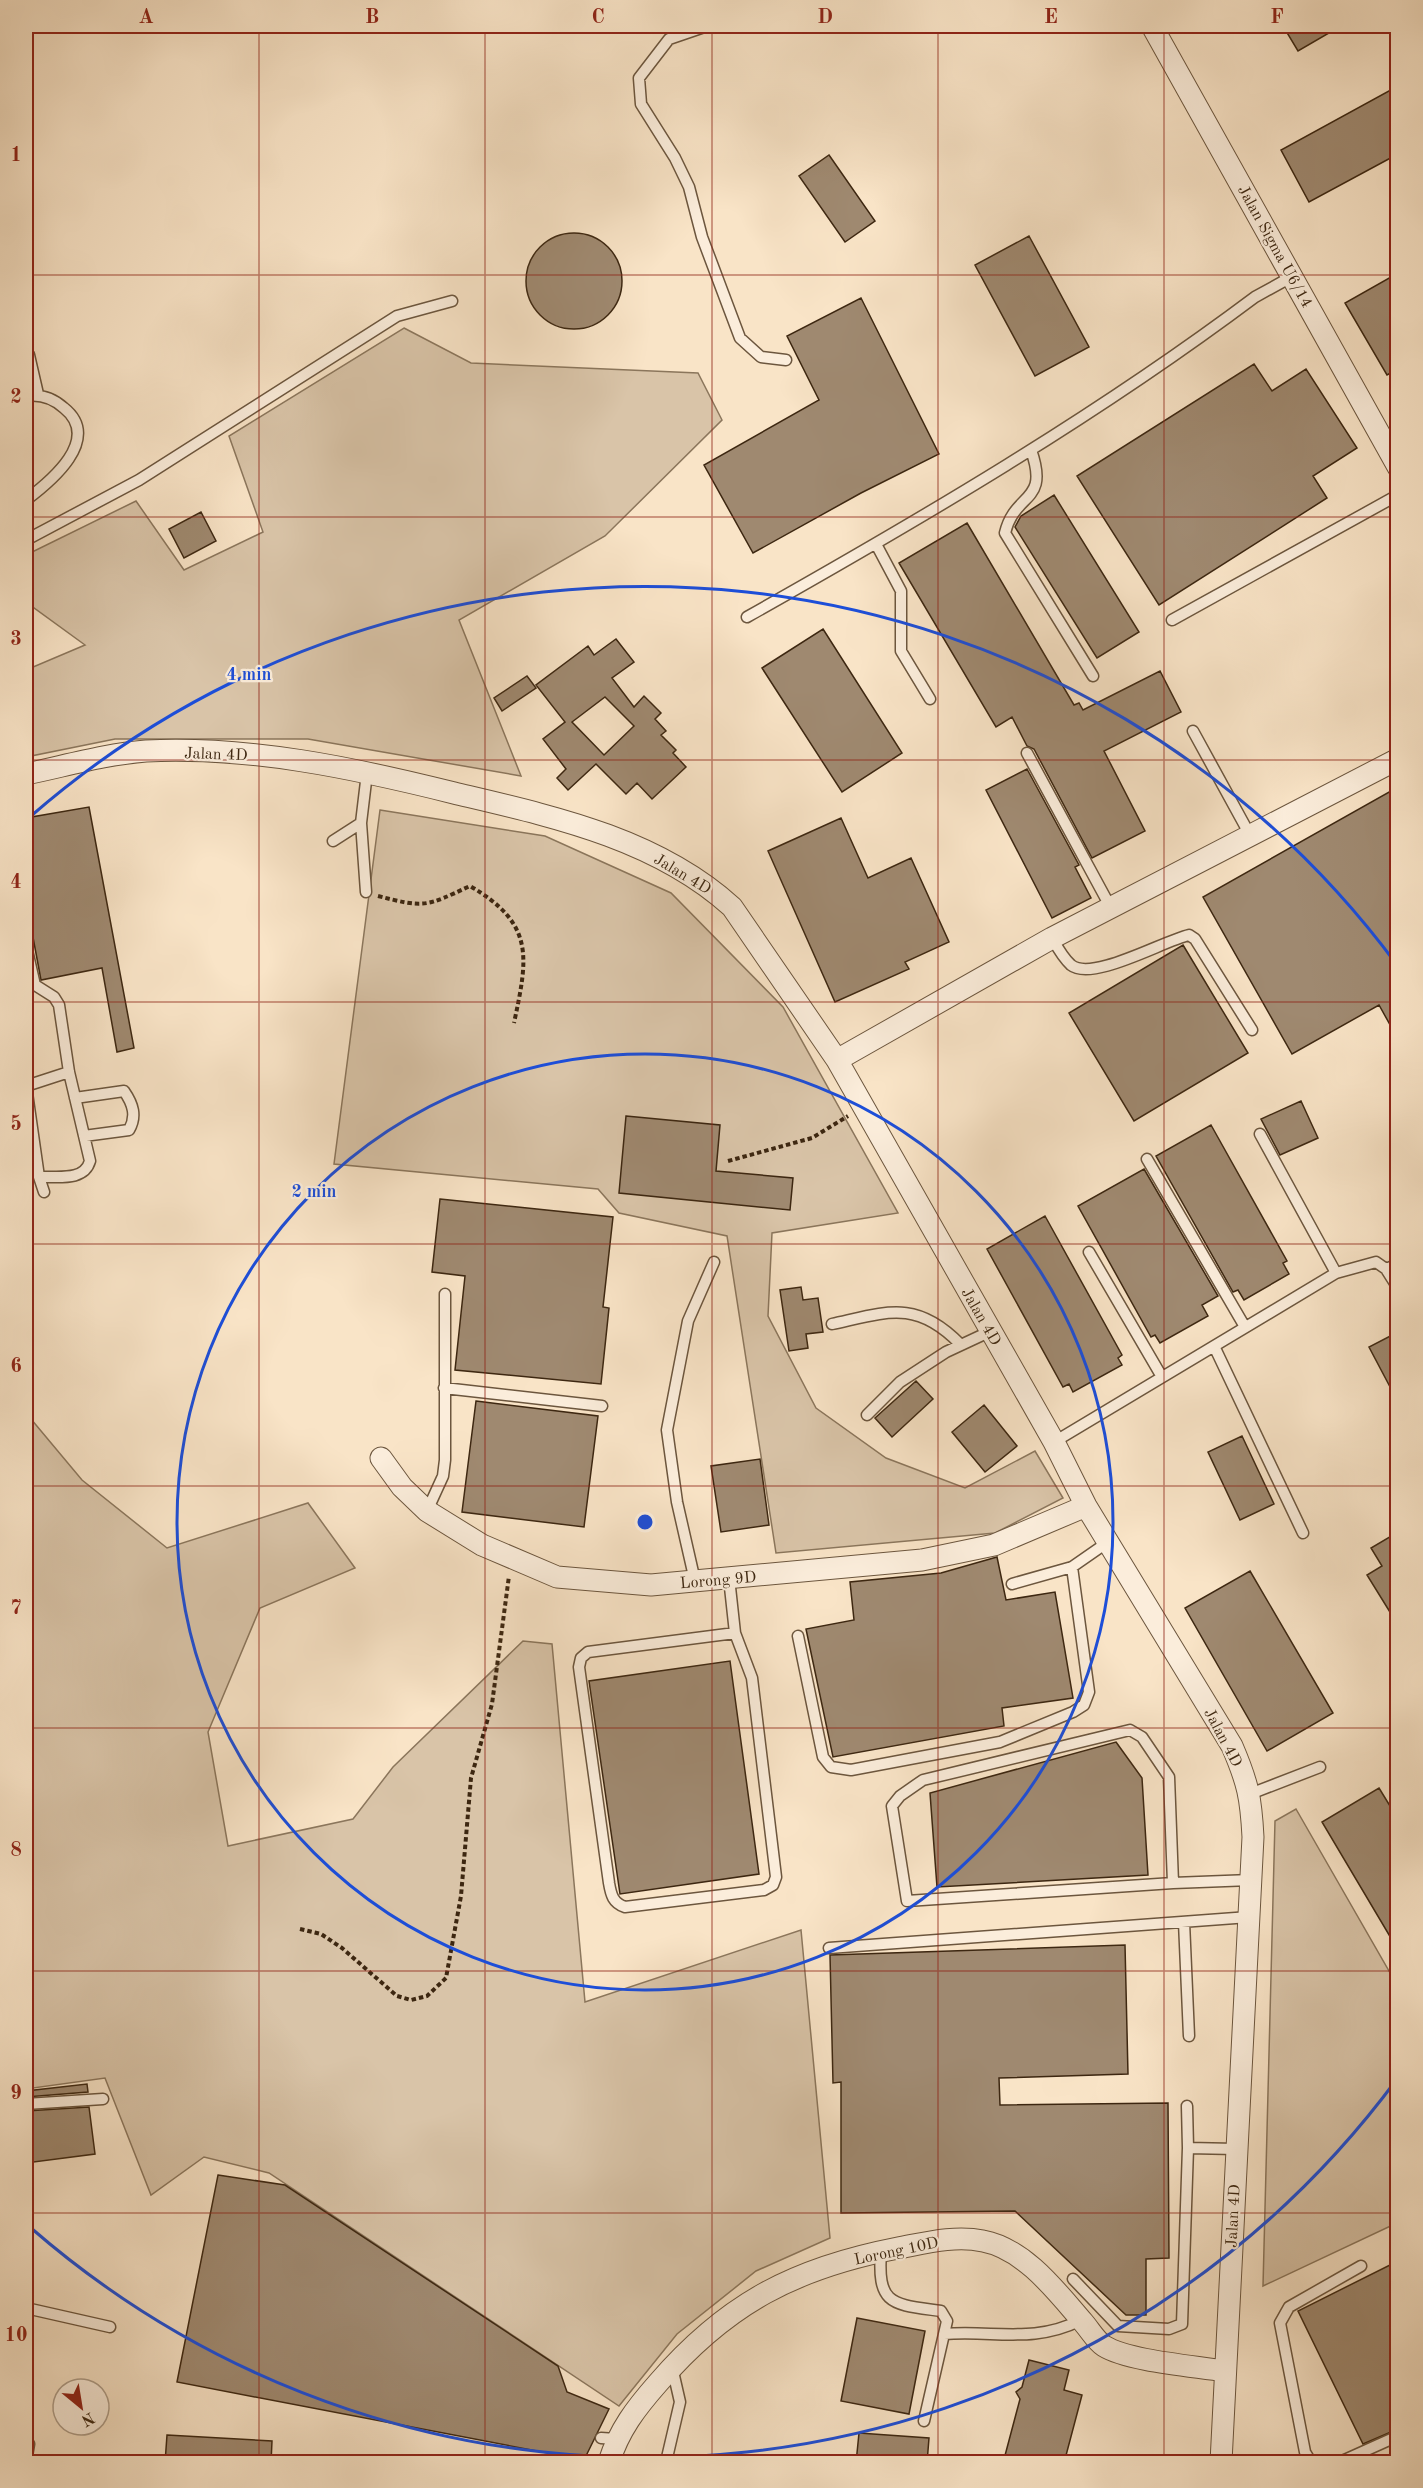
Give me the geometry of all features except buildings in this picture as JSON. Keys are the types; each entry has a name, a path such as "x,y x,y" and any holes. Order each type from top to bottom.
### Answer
{"street":[{"name":"Jalan Sigma U6/14","path":"1152,26 1398,467"},
{"name":"Jalan 4D","path":"26,774 144,752 192,751 262,755 367,773 567,820 641,848 711,888 732,907 837,1060 1054,1442 1086,1506 1232,1746 1250,1794 1253,1837 1221,2463"},
{"path":"837,1060 1052,938 1398,759"},
{"name":"Lorong 9D","path":"381,1458 402,1487 427,1511 482,1545 557,1577 651,1585 922,1560 984,1548 1086,1506"},
{"name":"Lorong 10D","path":"609,2463 609,2438 672,2366 720,2320 773,2287 821,2268 881,2251 942,2239 984,2241 1015,2254 1046,2280 1103,2345 1121,2353 1224,2371"}],"lane":[{"path":"706,26 669,39 639,78 641,104 675,158 689,187 702,237 740,338 761,357 786,360"},
{"path":"747,617 876,544 1031,450 1215,327 1255,297 1293,276"},
{"path":"26,540 139,480 397,315 452,301"},
{"path":"26,354 38,394"},
{"path":"26,396 38,394 72,414 77,426 78,438 69,460 53,480 26,500"},
{"path":"1031,450 1038,471 1038,481 1032,493 1008,520 1005,533 1093,676"},
{"path":"1172,620 1398,495"},
{"path":"876,544 901,591 901,651 930,699"},
{"path":"1193,731 1250,835"},
{"path":"1027,753 1111,908"},
{"path":"366,892 361,823 367,773"},
{"path":"333,841 361,823"},
{"path":"1052,938 1071,965 1083,970 1107,966 1170,939 1189,936 1196,939 1252,1030"},
{"path":"26,946 35,985 54,997 59,1005 69,1072 90,1161 87,1170 80,1175 39,1177"},
{"path":"44,1192 39,1177 27,1086 69,1072"},
{"path":"75,1098 124,1091 132,1101 135,1120 129,1130 84,1136"},
{"path":"1260,1134 1336,1273"},
{"path":"1148,1160 1245,1327"},
{"path":"1089,1252 1162,1377"},
{"path":"695,1581 677,1502 667,1430 687,1321 714,1262"},
{"path":"1054,1442 1336,1273 1376,1262 1386,1269 1398,1288"},
{"path":"1386,1269 1398,1264"},
{"path":"427,1511 443,1476 446,1460 445,1294"},
{"path":"832,1324 894,1310 934,1321 960,1344"},
{"path":"867,1415 900,1382 960,1344 991,1331"},
{"path":"1214,1346 1303,1533"},
{"path":"444,1388 602,1406"},
{"path":"1012,1584 1072,1567 1108,1542"},
{"path":"798,1636 823,1757 831,1767 850,1770 1000,1742 1084,1705 1089,1692 1072,1567"},
{"path":"729,1578 735,1633 752,1678 776,1877 773,1886 764,1890 637,1906 626,1907 618,1904 611,1896 609,1883 579,1668 581,1658 588,1652 735,1633"},
{"path":"1173,1883 1169,1777 1142,1737 1130,1730 923,1780 900,1796 892,1806 907,1901 1251,1880"},
{"path":"1250,1794 1320,1767"},
{"path":"829,1948 1249,1917"},
{"path":"1184,1922 1189,2036"},
{"path":"26,2104 103,2099"},
{"path":"1073,2279 1118,2326 1169,2329 1182,2324 1188,2148 1187,2106"},
{"path":"1188,2148 1236,2149"},
{"path":"881,2251 880,2275 884,2294 894,2302 941,2311 947,2321 924,2421"},
{"path":"1311,2463 1305,2452 1280,2323 1289,2307 1361,2266"},
{"path":"26,2308 110,2327"},
{"path":"944,2334 1035,2335 1059,2331 1082,2320"},
{"path":"666,2463 680,2403 672,2366"},
{"path":"1340,2463 1398,2436"},
{"path":"26,2463 29,2444"},
{"path":"287,2461 304,2463"}],"path":[{"path":"366,892 416,905 434,903 470,886 486,896 512,921 519,933 524,963 514,1023"},
{"path":"728,1161 812,1138 863,1105"},
{"path":"300,1929 321,1934 342,1948 397,1996 411,2000 428,1996 446,1978 461,1896 471,1779 492,1704 512,1557"}],"shaded area":[{"path":"404,328 471,363 698,373 722,420 605,536 459,620 521,776 308,739 115,739 26,757 26,670 85,645 26,602 26,555 136,501 184,570 263,532 229,436"},
{"path":"380,810 545,836 671,893 783,1007 898,1213 772,1233 768,1316 816,1408 886,1458 965,1488 1035,1451 1063,1498 995,1533 776,1553 727,1236 619,1213 598,1189 334,1164"},
{"path":"26,1413 82,1480 167,1548 308,1503 355,1568 260,1608 208,1732 228,1846 353,1819 393,1767 523,1641 552,1644 585,2002 801,1930 830,2238 756,2271 677,2334 619,2406 269,2173 204,2157 151,2195 105,2078 26,2089"},
{"path":"1296,1809 1397,1985 1397,2223 1263,2286 1275,1821"}]}
